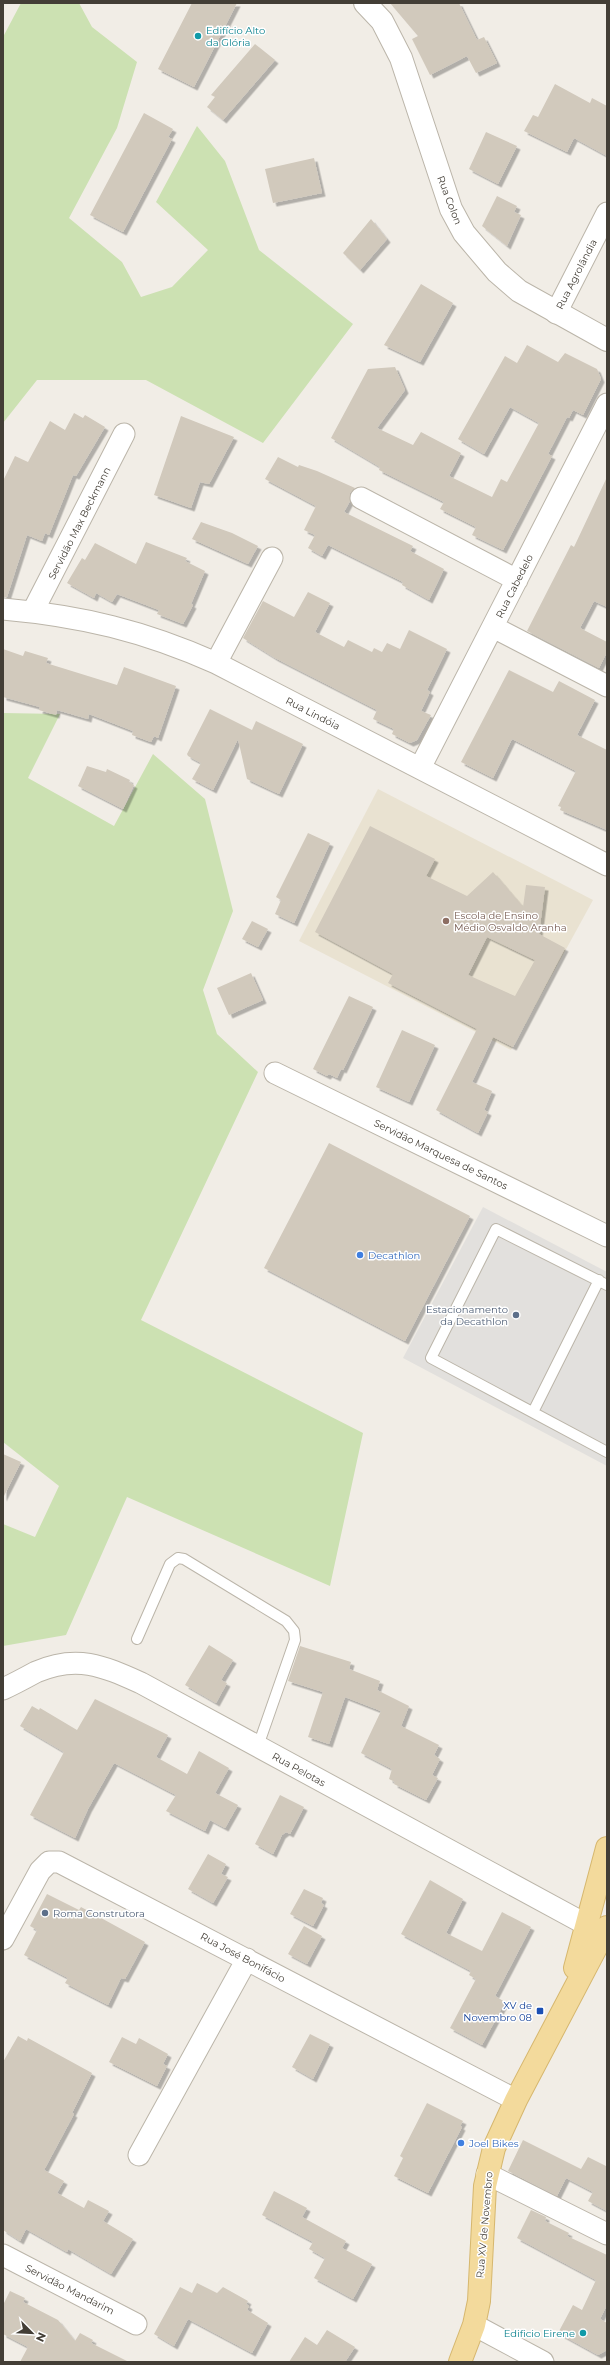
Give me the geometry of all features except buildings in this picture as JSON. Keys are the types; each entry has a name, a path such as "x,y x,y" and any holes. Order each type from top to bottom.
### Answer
{"main road":[{"name":"Rua XV de Novembro","path":"460,2362 474,2325 479,2301 487,2174 494,2148 516,2100 566,2006 597,1926 607,1848"}],"street":[{"name":"Rua Colon","path":"365,3 382,21 401,58 451,209 464,233 497,272 519,291 556,313 607,340"},
{"name":"Rua Agrolândia","path":"556,313 607,213"},
{"name":"Rua Cabedelo","path":"420,768 607,404"},
{"name":"Servidão Max Beckmann","path":"33,611 124,434"},
{"path":"361,498 517,580"},
{"path":"216,664 272,558"},
{"name":"Rua Lindóia","path":"3,609 33,611 96,622 136,632 177,646 216,664 607,865"},
{"path":"493,627 607,686"},
{"name":"Servidão Marquesa de Santos","path":"275,1073 607,1236"},
{"name":"Rua Pelotas","path":"3,1689 37,1672 59,1664 87,1662 115,1671 141,1683 597,1926"},
{"name":"Rua José Bonifácio","path":"3,1940 40,1871 49,1862 60,1862 516,2100"},
{"path":"139,2155 247,1959"},
{"path":"487,2174 607,2234"},
{"name":"Servidão Mandarim","path":"3,2255 136,2324"},
{"path":"474,2325 543,2362"}],"lane":[{"path":"533,1412 603,1283 496,1229 431,1358 607,1452"},
{"path":"137,1639 170,1564 178,1558 184,1559 286,1621 294,1631 295,1640 258,1746"}],"shaded area":[{"name":"Escola de Ensino Médio Osvaldo Aranha","path":"378,789 593,900 511,1050 299,941"},
{"name":"Estacionamento da Decathlon","path":"483,1207 607,1272 607,1466 403,1358"}],"green space":[{"path":"21,3 79,3 92,27 137,62 117,128 69,218 122,262 141,297 172,287 208,250 156,202 197,126 225,161 259,250 353,324 263,443 146,380 37,380 3,423 3,37"},
{"path":"3,713 60,714 28,778 114,826 153,754 205,799 233,911 203,990 217,1034 258,1072 141,1320 363,1433 330,1586 127,1497 66,1635 3,1646 3,1524 35,1537 59,1486 3,1442"}],"place":[{"name":"Edifício Alto da Glória","path":"198,36"},
{"name":"Escola de Ensino Médio Osvaldo Aranha","path":"446,921"},
{"name":"Decathlon","path":"360,1255"},
{"name":"Estacionamento da Decathlon","path":"516,1315"},
{"name":"Roma Construtora","path":"45,1913"},
{"name":"XV de Novembro 08","path":"540,2011"},
{"name":"Joel Bikes","path":"461,2143"},
{"name":"Edificio Eirene","path":"583,2333"}]}
